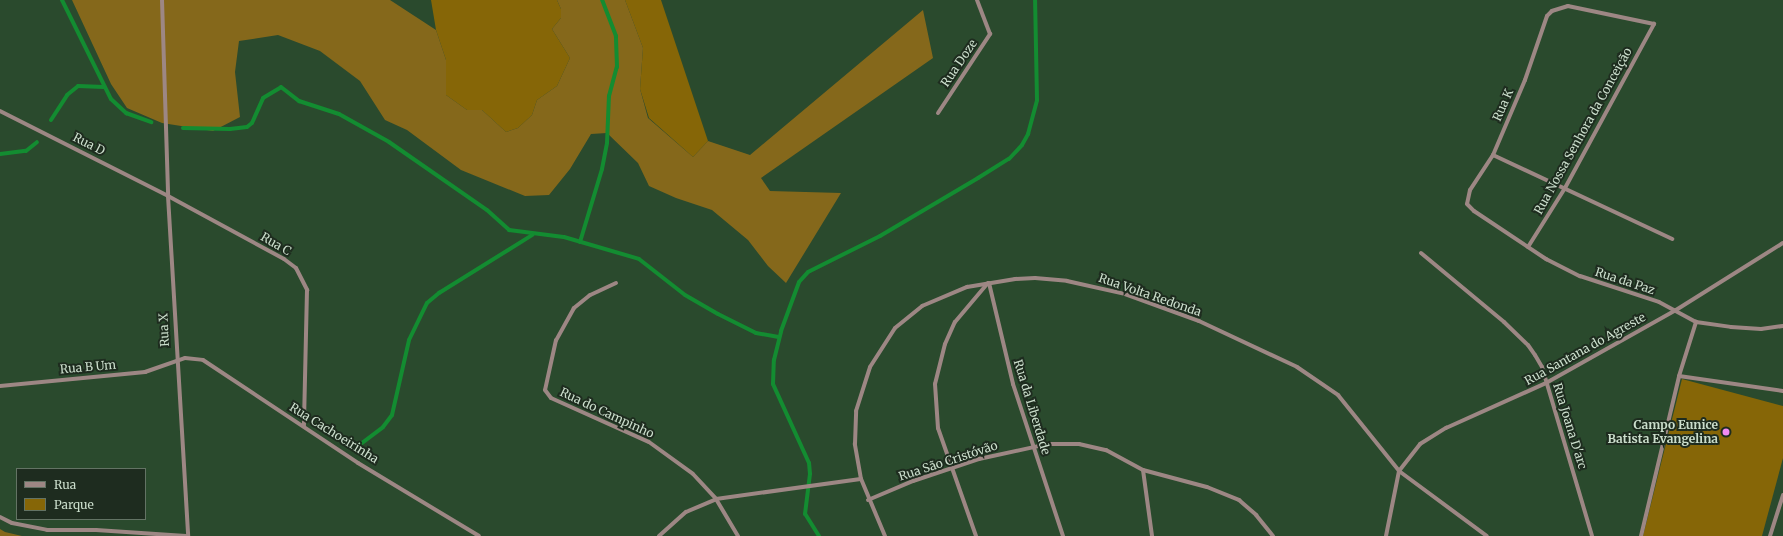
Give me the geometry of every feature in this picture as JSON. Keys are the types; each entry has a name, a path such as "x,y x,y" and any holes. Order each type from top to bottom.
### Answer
{"street":[{"name":"Rua X","path":"162,0 168,196 187,536"},
{"name":"Rua Doze","path":"938,114 990,34 977,0"},
{"name":"Rua Nossa Senhora da Conceição","path":"1528,247 1565,188 1654,24 1568,6 1560,8"},
{"name":"Rua K","path":"1474,211 1468,204 1467,196 1493,155 1522,86 1547,16 1560,8"},
{"name":"Rua D","path":"0,112 168,196"},
{"path":"1493,155 1672,239"},
{"name":"Rua C","path":"168,196 284,258 302,277 306,290 304,426"},
{"name":"Rua da Paz","path":"1474,211 1528,247 1580,276 1676,310 1696,322 1731,327 1761,329 1783,326"},
{"name":"Rua Santana do Agreste","path":"1399,470 1407,457 1432,436 1546,383 1676,310 1783,243"},
{"name":"Rua Joana D'arc","path":"1421,253 1528,345 1542,367 1592,536"},
{"name":"Rua Volta Redonda","path":"885,536 868,500 861,480 855,444 856,411 870,367 883,344 895,328 922,306 967,287 1035,278 1098,287 1199,321 1297,367 1321,382 1353,411 1381,451 1399,470 1488,536"},
{"name":"Rua do Campinho","path":"616,283 590,295 574,308 556,340 545,390 551,398 648,442 693,474 716,499 738,536"},
{"path":"976,536 938,428 935,384 939,362 955,322 989,283"},
{"name":"Rua da Liberdade","path":"989,283 1013,384 1063,536"},
{"path":"1641,536 1679,376 1696,322"},
{"name":"Rua Cachoeirinha","path":"176,360 185,358 203,360 478,536"},
{"name":"Rua B Um","path":"0,386 145,372 155,370 176,360"},
{"path":"1679,376 1783,391"},
{"name":"Rua São Cristóvão","path":"868,500 951,468 1034,447 1062,444 1094,445 1143,470 1208,487 1239,500 1256,515 1273,536"},
{"path":"1143,470 1152,536"},
{"path":"1386,536 1399,470"},
{"path":"659,536 686,512 716,499 861,480"},
{"path":"1770,536 1783,495"},
{"path":"0,517 12,523 47,530 187,536"}],"green space":[{"path":"431,0 557,0 561,9 561,18 552,29 570,58 557,86 537,100 532,115 518,128 506,132 482,110 467,110 446,95 446,60 436,30"},
{"path":"625,0 661,0 708,141 693,157 649,118 640,89 643,48"},
{"name":"Campo Eunice Batista Evangelina","path":"1682,379 1783,406 1783,458 1762,536 1643,536"}],"shaded area":[{"path":"72,0 390,0 436,30 446,60 446,95 467,110 482,110 506,132 518,128 532,115 537,100 557,86 570,58 552,29 561,18 561,9 557,0 625,0 643,48 640,89 648,118 693,157 708,141 750,155 923,10 933,58 761,178 770,191 841,193 786,283 768,266 748,240 712,210 676,198 649,186 638,163 607,133 591,134 570,169 549,195 525,196 461,170 407,130 385,120 360,81 320,51 278,35 239,41 235,72 240,117 213,131 162,123 127,108 111,84"},
{"path":"0,529 5,532 22,536 0,536"}],"waterway":[{"path":"62,0 111,99 126,113 151,122"},
{"path":"580,242 602,169 607,143 609,96 617,67 616,36 602,0"},
{"path":"819,536 805,514 810,474 809,463 773,384 774,360 781,331 799,282 808,272 880,236 1009,159 1022,145 1028,134 1037,100 1035,0"},
{"path":"51,120 67,95 78,86 104,87"},
{"path":"183,128 230,129 247,127 252,123 263,98 281,87 299,101 339,114 389,142 487,210 509,230 564,237 639,259 685,295 718,314 756,333 779,337"},
{"path":"0,154 26,151 37,142"},
{"path":"354,449 383,427 392,415 409,340 427,303 439,293 532,235"}],"place":[{"name":"Campo Eunice Batista Evangelina","path":"1726,432"}]}
